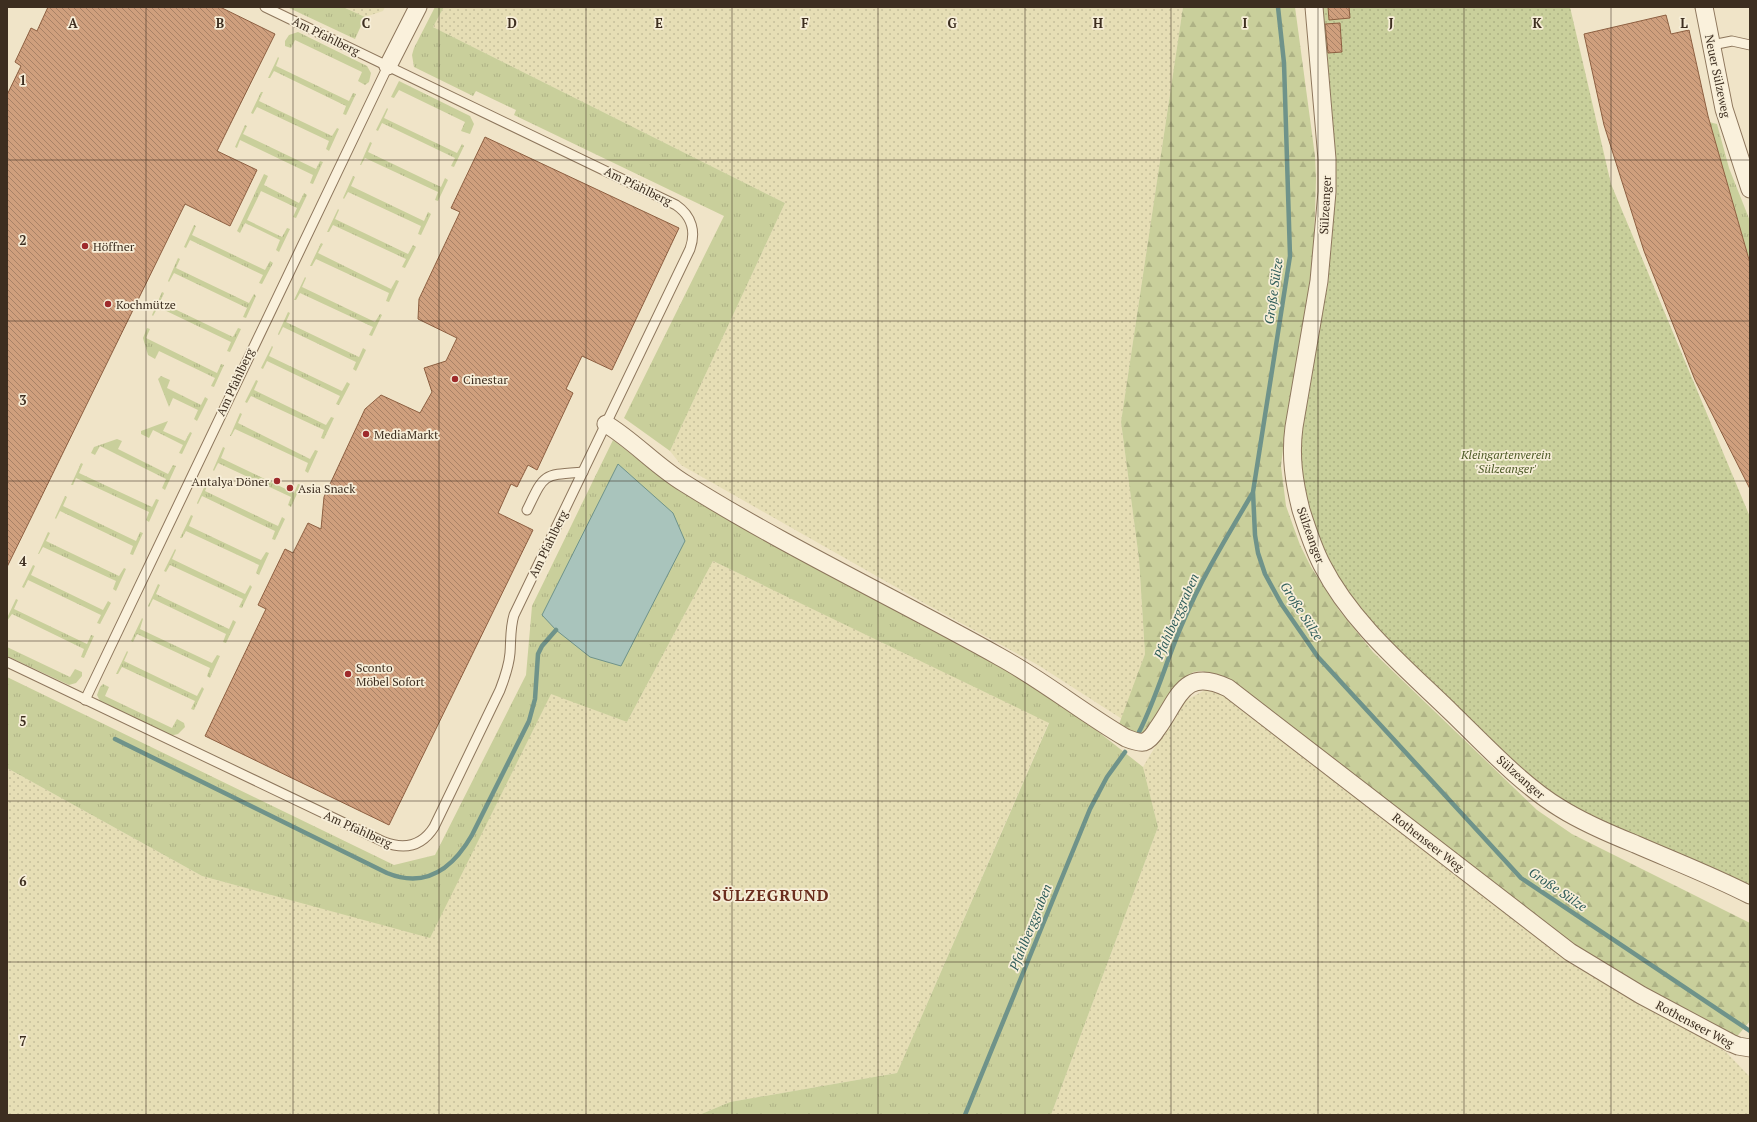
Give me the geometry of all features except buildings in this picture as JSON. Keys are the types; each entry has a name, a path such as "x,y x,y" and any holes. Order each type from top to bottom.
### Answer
{"street":[{"name":"Am Pfahlberg","path":"388,66 418,7"},
{"name":"Sülzeanger","path":"1314,7 1327,159 1327,192 1319,281 1294,428 1292,450 1293,472 1298,497 1308,531 1322,566 1350,607 1381,644 1471,732 1547,800 1593,827 1750,895"},
{"name":"Neuer Sülzeweg","path":"1704,7 1724,109 1750,189"},
{"name":"Rothenseer Weg","path":"606,424 630,441 667,472 688,486 797,549 1002,658 1127,739 1142,742 1148,740 1160,726 1182,691 1194,682 1207,680 1228,688 1570,952 1641,996 1731,1043 1750,1048"}],"lane":[{"name":"Am Pfahlberg","path":"7,662 376,838 400,847 414,845 426,838 434,827 500,690 508,668 511,624 514,615 690,249 693,239 693,228 686,214 670,202 265,7"},
{"path":"1712,45 1732,41 1750,45"},
{"name":"Am Pfahlberg","path":"85,700 388,66"},
{"path":"527,510 545,479 555,474 583,472"}],"shaded area":[{"path":"343,7 385,7 383,11 365,17"},
{"path":"444,7 1183,7 1121,422 1139,559 1145,654 1122,719 1038,665 924,603 681,465 670,451 785,203 433,27"},
{"path":"713,561 1049,722 897,1073 730,1102 699,1115 7,1115 7,768 202,876 430,937 551,693 627,722"},
{"path":"1207,689 1232,698 1564,959 1628,998 1690,1030 1726,1052 1750,1077 1750,1115 1051,1115 1158,827 1143,767 1181,703"}],"green space":[{"path":"287,7 343,7 365,17 355,39"},
{"path":"435,7 444,7 433,27 785,203 670,451 624,418 724,216 514,115 516,110 476,91 473,96 414,67 412,55 414,48"},
{"path":"1183,7 1295,7 1315,156 1316,179 1314,244 1310,287 1287,415 1281,466 1286,506 1300,545 1311,567 1339,610 1373,652 1537,810 1572,834 1750,923 1750,1021 1734,1040 1578,950 1218,676 1202,671 1193,672 1149,732 1143,736 1118,727 1145,654 1139,559 1121,422"},
{"name":"Kleingartenverein 'Sülzeanger'","path":"1321,7 1570,7 1611,184 1750,517 1750,889 1596,823 1527,776 1382,636 1354,604 1327,561 1304,496 1299,447 1312,366 1328,284 1333,192"},
{"path":"298,32 367,66 371,73 369,82 365,85 358,81 362,72 295,40 291,48 285,46 285,41 289,35"},
{"path":"278,57 276,66 349,101 353,93 356,94 346,115 343,114 346,106 274,71 270,78 268,78"},
{"path":"399,81 470,116 474,124 470,134 461,131 465,122 399,90 394,98 391,97"},
{"path":"261,92 263,92 259,101 332,136 337,128 339,129 329,151 326,149 329,141 257,107 253,114 251,113"},
{"path":"387,108 388,109 384,118 457,153 462,144 464,146 454,167 451,166 455,158 382,123 378,131 376,130"},
{"path":"1709,122 1717,124 1729,168 1750,221 1750,255 1748,256"},
{"path":"245,125 247,126 243,134 316,169 320,161 323,162 313,184 310,183 313,175 240,140 237,148 235,147"},
{"path":"370,142 372,143 368,152 441,187 445,178 448,180 438,201 435,200 438,192 365,158 360,165"},
{"path":"264,174 268,176 264,185 299,203 304,193 307,195 296,218 293,217 297,208 261,191 247,220 282,237 287,228 290,229 279,252 276,250 280,240 245,223 240,233 237,231"},
{"path":"353,176 355,177 351,186 424,221 428,212 431,214 421,235 418,234 421,226 348,192 344,199 343,198"},
{"path":"338,209 339,210 335,219 408,254 413,245 416,247 405,268 402,267 406,259 333,225 329,232 327,232"},
{"path":"194,225 196,226 192,235 265,270 270,261 273,263 262,284 259,283 263,275 190,240 186,248 184,247"},
{"path":"321,243 323,244 318,253 391,289 396,280 399,281 389,302 386,301 389,293 316,259 312,266 310,266"},
{"path":"178,258 180,259 176,268 249,303 254,294 256,296 246,318 243,317 247,308 174,273 169,282 168,281"},
{"path":"305,277 306,278 302,287 375,322 380,314 382,315 372,336 369,335 373,327 300,293 296,300 294,300"},
{"path":"162,292 164,293 160,302 233,337 238,328 241,329 230,352 227,351 231,342 158,307 153,316 152,315"},
{"path":"288,312 290,313 286,322 359,357 363,348 366,350 356,371 353,369 356,362 283,327 279,335 278,334"},
{"path":"147,328 150,329 146,338 217,373 221,364 224,365 214,387 211,386 215,378 159,351 155,359 148,355 143,338"},
{"path":"272,346 273,347 269,356 342,391 347,382 350,384 339,405 336,404 340,396 267,361 263,369 261,368"},
{"path":"161,376 170,380 167,388 201,405 205,397 208,399 197,421 194,419 198,410 173,398 169,407 158,379"},
{"path":"256,380 258,381 254,390 326,425 331,417 334,418 324,439 321,438 324,430 251,396 247,403 245,402"},
{"path":"240,413 242,414 238,423 310,459 315,450 318,451 308,473 305,471 308,463 235,429 230,436"},
{"path":"168,421 163,431 185,441 190,432 192,433 182,454 179,453 183,445 153,430 149,438 141,434 141,431"},
{"path":"117,439 122,441 118,449 168,474 173,465 176,466 165,490 162,488 166,479 100,446 95,455 91,453 94,447"},
{"path":"613,440 678,490 734,523 996,663 1072,711 1143,767 1158,827 1051,1115 699,1115 730,1102 897,1073 1049,723 713,561 627,722 551,694 430,938 202,876 7,768 7,677 394,865 435,855 526,675 532,606"},
{"path":"223,447 225,448 221,458 294,493 298,484 301,485 291,507 288,505 291,497 218,463 214,471 213,470"},
{"path":"81,463 83,464 79,473 152,507 156,499 159,500 149,522 146,520 149,512 76,478 73,485 71,485"},
{"path":"207,481 209,482 205,491 278,526 282,517 285,519 275,540 272,539 275,531 202,496 198,504 197,503"},
{"path":"65,496 67,497 63,506 136,541 140,532 143,533 133,555 130,554 133,546 60,511 56,519 55,518"},
{"path":"191,515 193,516 189,526 261,560 266,552 269,553 259,575 256,573 259,565 186,531 182,538 180,538"},
{"path":"48,532 50,533 46,541 119,576 124,568 126,569 116,591 113,589 116,581 43,547 38,554"},
{"path":"175,549 176,550 172,559 245,594 250,585 252,587 242,608 239,607 243,599 170,565 166,572 164,571"},
{"path":"33,565 35,566 31,575 103,610 108,601 111,603 100,624 97,623 101,615 28,580 24,588 22,587"},
{"path":"158,584 160,585 156,594 229,629 233,620 236,622 226,643 223,642 226,634 153,599 149,607 148,606"},
{"path":"16,599 18,600 14,609 87,644 91,635 94,636 84,658 81,657 84,649 12,614 7,621"},
{"path":"142,618 140,629 212,663 217,655 220,656 210,678 207,676 210,668 137,634 133,642 131,641"},
{"path":"7,647 70,677 75,669 82,672 82,676 76,683 69,685 7,656"},
{"path":"127,651 128,652 124,661 197,696 202,687 204,689 194,710 191,709 195,701 122,667 118,674 116,674"},
{"path":"103,684 109,687 105,696 172,728 177,719 184,723 185,727 178,734 170,736 101,703 97,695"}],"water":[{"path":"618,464 673,513 685,541 621,666 590,657 556,630 542,615"}],"waterway":[{"name":"Große Sülze","path":"1278,7 1284,63 1290,256 1253,492 1255,535 1258,553 1265,574 1282,605 1318,657 1521,878 1750,1031"},
{"name":"Pfahlberggraben","path":"1139,732 1190,605 1252,494"},
{"path":"115,739 387,873 401,877 426,877 447,866 456,857 472,835 529,721 535,699 538,654 542,646 556,630"},
{"name":"Pfahlberggraben","path":"965,1115 1090,809 1107,777 1125,752"}],"place":[{"name":"Höffner","path":"85,246"},
{"name":"Kochmütze","path":"108,304"},
{"name":"Cinestar","path":"455,379"},
{"name":"MediaMarkt","path":"366,434"},
{"name":"Antalya Döner","path":"277,481"},
{"name":"Asia Snack","path":"290,488"},
{"name":"Sconto Möbel Sofort","path":"348,674"}],"district":[{"name":"SÜLZEGRUND","path":"771,895"}]}
